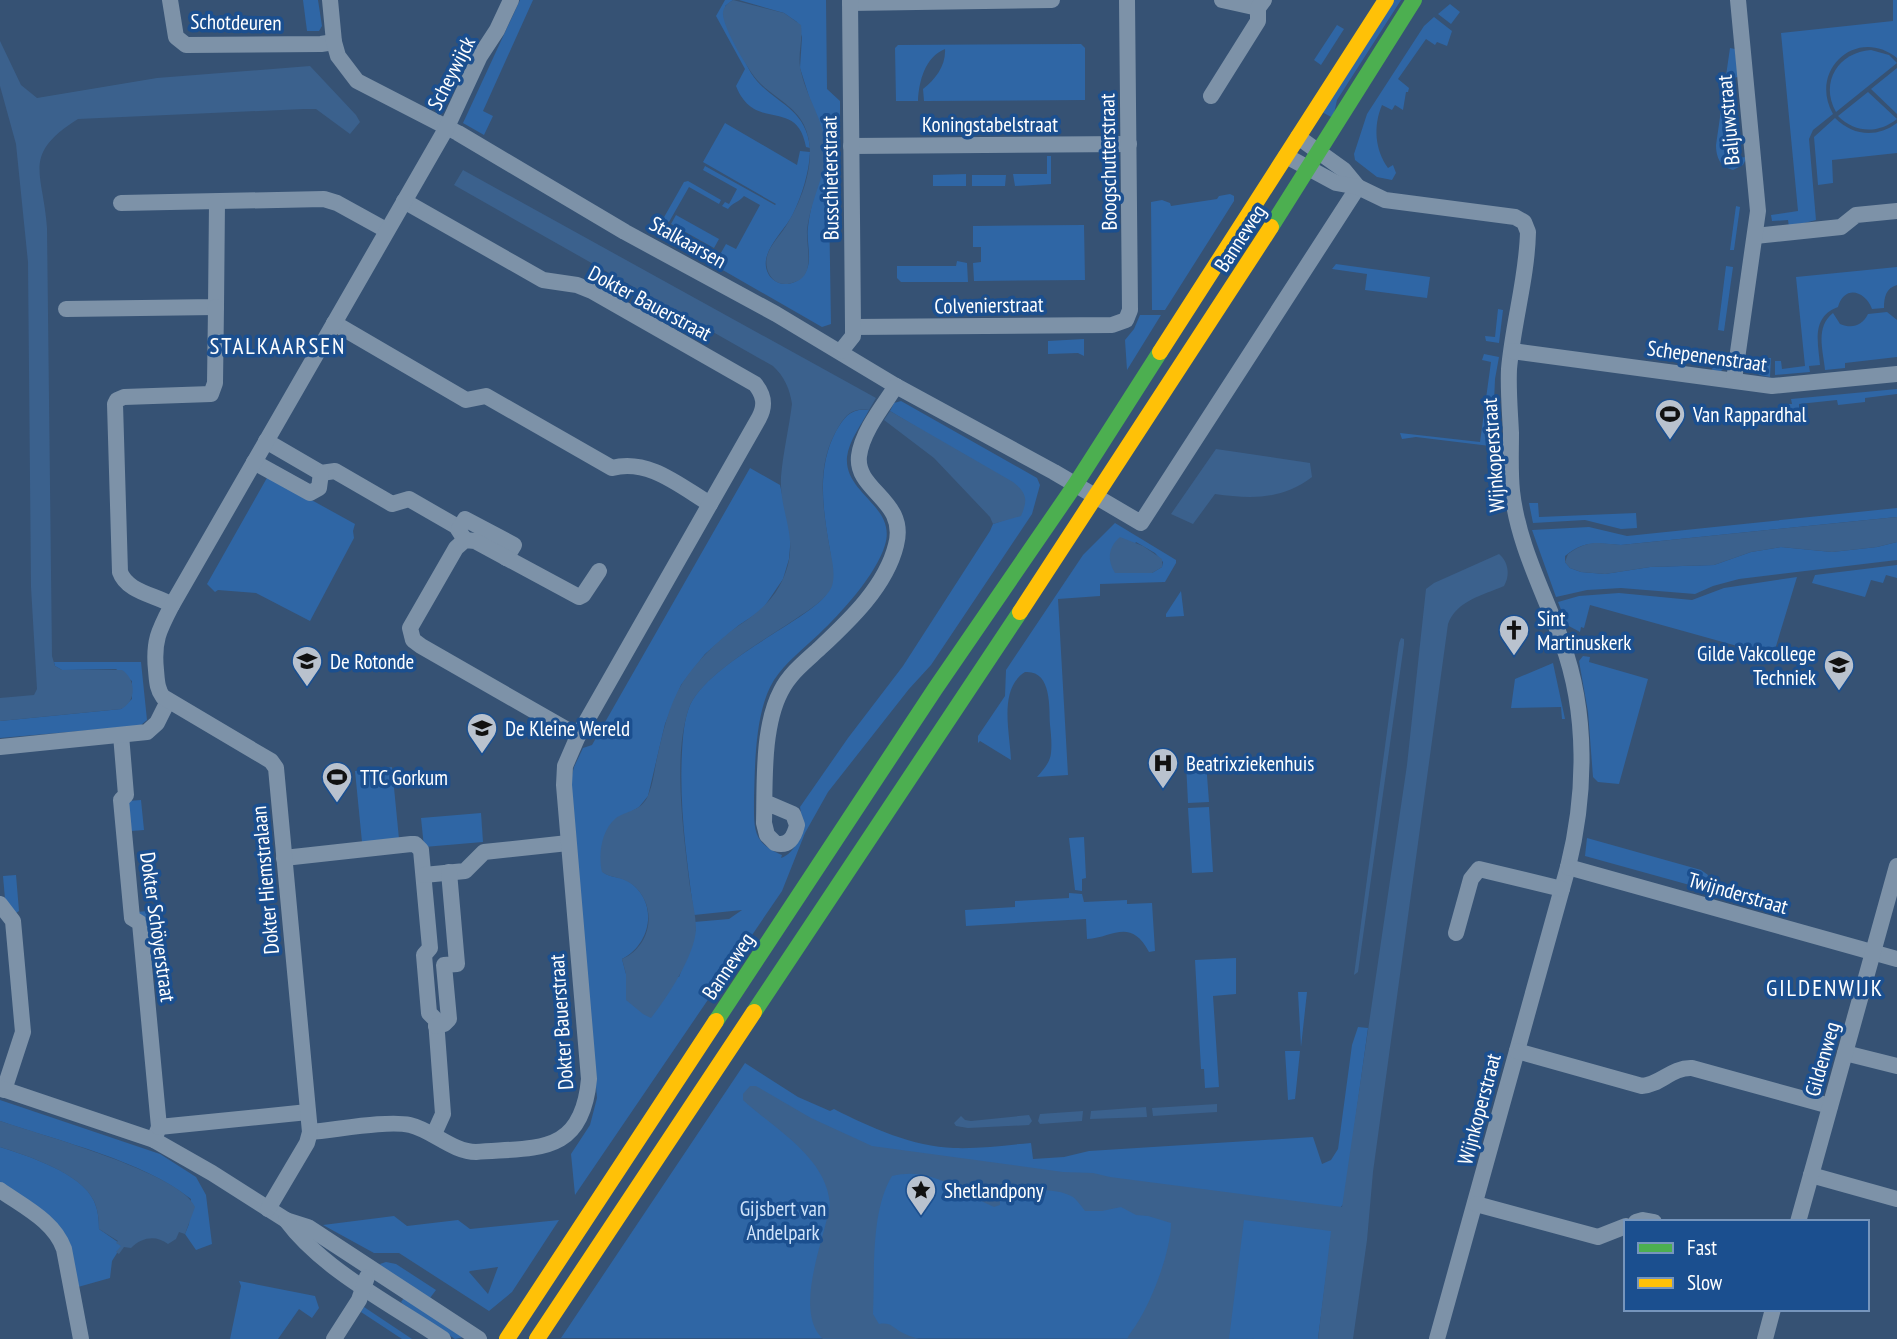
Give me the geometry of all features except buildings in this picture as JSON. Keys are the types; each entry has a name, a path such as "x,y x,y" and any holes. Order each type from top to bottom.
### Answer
{"main road":[{"name":"Banneweg","path":"508,1339 985,616 1075,485 1386,0"},
{"name":"Banneweg","path":"537,1339 1097,498 1320,153 1414,0"},
{"name":"Banneweg","path":"936,738 933,724 937,710 970,659 985,616"}],"street":[{"name":"Schotdeuren","path":"170,0 176,37 186,45 321,44 334,41"},
{"name":"Stalkaarsen","path":"330,0 338,56 357,82 447,127 625,232 841,351 896,386 1075,485"},
{"name":"Scheywijck","path":"447,127 480,56 497,30 511,0"},
{"path":"850,1 1052,0"},
{"name":"Boogschutterstraat","path":"1124,322 1130,310 1127,0"},
{"path":"1211,96 1258,21 1261,4 1222,0"},
{"name":"Baljuwstraat","path":"1734,380 1757,206 1738,0"},
{"name":"Busschieterstraat","path":"841,351 853,336 850,1"},
{"path":"0,747 151,730 167,701 158,688 154,652 158,633 447,127"},
{"name":"Wijnkoperstraat","path":"1298,137 1344,170 1358,187"},
{"name":"Koningstabelstraat","path":"851,146 1129,144"},
{"name":"Wijnkoperstraat","path":"1286,156 1336,183 1358,187 1385,200 1515,217 1524,222 1528,240 1509,379 1513,498 1532,569 1563,643 1575,694 1581,790 1577,832 1568,867 1437,1339"},
{"path":"1075,485 1141,523 1358,187"},
{"path":"121,203 324,199 337,203 386,230"},
{"name":"Dokter Bauerstraat","path":"310,1132 401,1124 434,1134 471,1152 547,1146 565,1137 581,1116 588,1094 589,1079 568,843 564,775 568,755 762,412 763,396 755,384 592,291 577,285 543,280 404,201"},
{"path":"172,605 132,587 124,581 120,572 115,404 124,397 211,394 215,383 217,202"},
{"path":"1755,236 1841,227 1856,215 1897,211"},
{"path":"66,309 216,307"},
{"name":"Colvenierstraat","path":"853,327 1112,325 1124,322"},
{"path":"334,323 466,400 486,396 612,468 626,464 645,467 710,504"},
{"name":"Schepenenstraat","path":"1512,351 1772,386 1897,374"},
{"path":"765,802 768,744 776,701 782,689 798,668 849,620 881,579 894,552 897,522 889,506 863,475 859,460 861,447 896,386"},
{"path":"266,441 321,473 335,471 392,504 409,499 462,535 579,597 599,571"},
{"path":"254,462 310,493 319,488 321,473"},
{"path":"462,535 413,622 410,631 413,640 578,736"},
{"name":"Dokter Hiemstralaan","path":"167,701 275,765 310,1132"},
{"name":"Dokter Schöyerstraat","path":"121,735 126,795 121,800 132,918 139,923 156,1133"},
{"path":"424,875 465,871 484,852 568,843"},
{"path":"284,858 415,844 421,850 430,948 424,955 429,1013 436,1020 443,1114 434,1134"},
{"name":"Gildenweg","path":"1799,1220 1897,866"},
{"name":"Twijnderstraat","path":"1568,867 1897,959"},
{"path":"1456,933 1471,879 1479,869 1562,889"},
{"path":"436,1026 449,1019 444,965 457,964 449,872"},
{"path":"0,904 13,921 23,1032 2,1089 156,1133 268,1209 286,1220 307,1227 479,1339"},
{"path":"1517,1051 1642,1086 1651,1085 1680,1068 1692,1068 1830,1106"},
{"path":"1845,1052 1897,1066"},
{"path":"156,1133 308,1112"},
{"path":"268,1209 307,1143 310,1132"},
{"path":"1811,1175 1897,1199"},
{"path":"0,1190 52,1227 60,1238 81,1339"},
{"path":"1476,1204 1598,1237 1624,1227"},
{"path":"286,1220 300,1239 364,1287 443,1339"},
{"path":"334,1339 359,1300 370,1268"},
{"path":"1765,1339 1772,1311"}],"green space":[{"path":"303,0 318,0 322,26 319,31 307,31"},
{"path":"520,0 533,0 483,111 493,116 484,135 463,123"},
{"path":"725,0 733,0 725,6 751,73 795,113 802,122 810,148 806,147 801,132 794,123 754,109 744,100 736,86 745,69 716,16"},
{"path":"739,0 826,0 827,89 840,101 840,151 826,150 800,68 802,37 797,22 784,13"},
{"path":"1394,0 1401,0 1337,100 1333,118 1322,112"},
{"path":"1893,0 1897,0 1897,58 1882,49 1867,47 1853,50 1841,58 1832,69 1827,82 1827,98 1833,114 1813,130 1809,139 1816,220 1789,227 1788,220 1772,221 1771,215 1798,211 1781,33 1893,21"},
{"path":"1450,4 1460,12 1451,24 1438,14"},
{"path":"1434,17 1452,31 1447,46 1437,42 1435,45 1426,39 1398,79 1409,88 1403,110 1395,105 1392,110 1382,105 1377,121 1378,146 1388,168 1393,165 1396,173 1392,180 1377,177 1355,160 1354,154 1367,114 1424,26"},
{"path":"1337,25 1344,29 1321,65 1314,60"},
{"path":"1081,44 1085,48 1085,100 924,101 923,89 939,71 944,61 945,49 932,58 924,70 918,101 896,101 895,48 898,45"},
{"path":"1730,48 1735,49 1738,77 1727,79 1735,158 1747,157 1743,165 1733,170 1720,161 1716,145"},
{"path":"1871,50 1889,55 1897,63 1836,112 1830,90 1835,70 1850,56"},
{"path":"1897,68 1897,114 1871,89"},
{"path":"1868,92 1897,119 1882,127 1867,130 1852,126 1838,116"},
{"path":"1835,118 1849,128 1865,133 1881,131 1897,123 1897,153 1832,160 1833,183 1818,185 1814,137"},
{"path":"725,123 797,165 800,151 810,152 807,176 796,207 766,259 769,275 778,283 795,282 807,269 808,227 826,154 840,156 840,188 829,202 831,324 822,327 714,265 726,244 736,249 760,205 744,196 728,209 722,206 725,202 729,204 737,189 703,170 705,166 776,204 703,162"},
{"path":"1047,156 1051,156 1051,184 1015,186 1013,174 1047,174"},
{"path":"966,174 966,186 933,186 933,175"},
{"path":"972,175 1006,175 1005,186 972,186"},
{"path":"688,181 721,200 719,204 689,187 669,222 663,219 684,182"},
{"path":"1230,194 1234,196 1234,201 1165,310 1152,310 1151,202 1162,200 1171,206 1217,199"},
{"path":"1736,206 1740,207 1734,250 1730,250"},
{"path":"676,215 719,239 714,248 671,224"},
{"path":"1084,225 1085,280 974,281 973,263 981,262 981,247 973,247 973,226"},
{"path":"957,261 967,263 968,282 901,282 897,278 897,266 956,266"},
{"path":"1336,264 1430,277 1427,298 1365,290 1367,274 1332,269"},
{"path":"1726,266 1733,267 1724,331 1718,330"},
{"path":"1897,267 1897,285 1890,288 1886,294 1884,308 1872,309 1860,294 1850,293 1845,295 1838,307 1824,317 1818,331 1820,365 1809,366 1810,372 1775,375 1775,361 1781,361 1782,369 1805,366 1796,277"},
{"path":"1498,309 1503,310 1499,343 1486,341 1485,336 1495,337"},
{"path":"1887,312 1897,320 1897,357 1845,363 1845,368 1825,370 1822,332 1827,319 1833,313 1840,324 1853,326 1860,324 1868,314"},
{"path":"1140,315 1161,315 1127,370 1125,340"},
{"path":"1084,339 1084,356 1078,353 1048,354 1048,341"},
{"path":"1484,354 1499,357 1494,403 1490,404 1490,409 1494,409 1494,419 1489,426 1490,446 1416,437 1402,439 1400,433 1480,442 1491,362 1482,360"},
{"path":"1714,356 1731,358 1730,363 1721,371 1712,371"},
{"path":"1747,358 1771,358 1770,377 1754,372 1749,367"},
{"path":"1897,389 1897,394 1865,398 1865,402 1838,405 1837,400 1799,404 1799,409 1787,410 1786,404 1792,404 1791,399"},
{"path":"901,401 1037,478 1040,485 1032,514 931,665 828,792 805,833 782,891 575,1195 571,1154 590,1125 597,1098 570,783 574,767 583,748 592,745 750,468 780,485 791,535 789,559 783,579 762,610 739,625 705,654 681,685 665,724 648,796 639,807 611,824 602,848 603,872 628,881 638,889 648,911 648,922 640,943 622,959 626,974 679,977 696,929 694,922 729,919 742,910 694,915 684,834 681,773 688,710 696,695 723,668 810,610 828,591 832,565 824,511 824,470 830,444 842,421 853,412 869,410 850,444 848,470 853,481 884,520 887,532 880,557 857,593 779,673 763,706 756,754 755,826 760,840 782,855 781,858 793,850 799,837 800,807 903,666 993,524 1013,517 918,428 890,411 894,403"},
{"path":"268,476 355,524 354,538 310,621 256,593 215,592 207,584"},
{"path":"1529,503 1538,503 1539,517 1636,513 1637,528 1621,529 1585,520 1533,523"},
{"path":"1897,508 1897,517 1621,545 1591,544 1578,547 1565,556 1565,562 1570,568 1605,574 1650,567 1714,565 1751,552 1781,547 1832,552 1897,542 1897,560 1739,579 1695,594 1621,588 1587,590 1556,597 1532,530 1589,527 1627,536"},
{"path":"1115,523 1176,560 1176,563 1165,582 1100,584 1100,596 1058,599 1068,775 1037,777 1046,766 1051,753 1049,700 1045,683 1040,677 1025,672 1011,689 1007,712 1011,760 980,741 978,743 978,736 1005,696 1006,670 1083,555","holes":["1136,542 1155,553 1163,562 1162,567 1152,573 1115,573"]},
{"path":"1897,565 1897,578 1886,575 1883,583 1871,580 1865,597 1812,583 1815,575"},
{"path":"1797,577 1773,656 1590,605 1584,628 1581,627 1580,632 1567,625 1558,602 1579,596 1619,593 1692,600 1724,588"},
{"path":"1181,591 1184,616 1166,617 1166,614"},
{"path":"1583,656 1590,657 1589,662 1648,679 1619,784 1598,782 1593,777 1588,712 1579,661"},
{"path":"54,662 141,662 147,720 141,725 126,727 0,738 0,721 121,709 132,699 132,681 116,669 62,670 55,666"},
{"path":"1553,663 1565,719 1562,719 1561,707 1511,708 1515,679"},
{"path":"1206,762 1209,802 1188,803 1186,763"},
{"path":"392,767 399,839 362,842 355,771"},
{"path":"141,800 144,830 131,831 128,801"},
{"path":"1209,807 1213,872 1192,873 1188,808"},
{"path":"481,813 483,842 424,847 421,818"},
{"path":"1084,837 1086,878 1082,879 1082,891 1075,890 1069,838"},
{"path":"1587,838 1701,870 1708,875 1704,889 1585,856"},
{"path":"16,875 19,911 16,913 5,899 3,876"},
{"path":"1069,893 1082,894 1084,902 1127,900 1127,904 1152,903 1155,951 1149,952 1142,941 1128,932 1087,939 1086,919 966,926 965,910 1015,907 1015,901 1069,898"},
{"path":"157,910 158,926 144,927 137,912"},
{"path":"1236,958 1236,994 1213,996 1219,1087 1205,1088 1204,1069 1201,1069 1195,960"},
{"path":"1298,992 1307,992 1301,1047"},
{"name":"Gijsbert van Andelpark","path":"1358,1027 1368,1028 1344,1203 1340,1208 1335,1207 1318,1339 561,1338 745,1063 798,1097 830,1111 834,1109 892,1135 939,1147 973,1148 1031,1143 1033,1159 1064,1157 1089,1151 1313,1137 1322,1164 1331,1160 1338,1149 1352,1045"},
{"path":"1285,1051 1300,1051 1295,1099 1288,1100"},
{"path":"0,1100 160,1154 196,1177 206,1195 212,1244 196,1250 185,1234 189,1224 191,1199 171,1185 100,1153 0,1121"},
{"path":"0,1147 53,1167 88,1191 94,1201 99,1229 122,1245 112,1261 110,1278 78,1287 68,1246 0,1183"},
{"path":"394,1216 407,1226 458,1220 470,1229 559,1220 512,1292 489,1311 399,1253 374,1253 323,1225","holes":["498,1267 488,1294 469,1272 470,1271"]},
{"path":"380,1264 396,1264 436,1290 430,1298 381,1266"},
{"path":"239,1281 315,1296 319,1308 312,1318 299,1309 278,1339 230,1339 241,1286"},
{"path":"404,1298 464,1337 455,1339 403,1304 401,1302"},
{"path":"364,1307 412,1339 402,1339 361,1312"}],"shaded area":[{"path":"733,0 784,13 801,25 800,67 825,137 825,162 807,230 808,267 802,278 789,284 781,284 773,279 766,262 769,251 786,226 803,190 809,163 808,137 800,118 759,82 736,48 726,27 723,12 726,5"},
{"path":"0,41 21,85 37,98 157,78 310,66 360,122 350,134 316,109 78,119 60,132 42,154 40,178 47,228 52,656 55,666 62,670 122,670 130,679 133,690 130,701 121,709 0,721 0,698 34,695 37,689 31,587 28,262 16,144 0,86"},
{"path":"463,170 876,398 869,410 851,412 845,418 827,454 823,498 833,570 830,591 812,608 721,670 696,696 689,708 684,727 680,773 685,845 696,929 686,963 651,1018 626,1000 626,974 622,959 640,945 645,935 648,925 646,904 633,885 602,872 602,844 611,823 641,806 647,798 666,721 683,682 715,645 774,595 782,581 790,553 781,477 791,398 783,378 773,366 454,185"},
{"path":"890,411 1013,482 1025,497 1021,516 993,524 990,517 934,458 884,420"},
{"path":"1216,449 1310,463 1312,477 1301,485 1278,494 1241,497 1215,494 1193,524 1171,514"},
{"path":"1897,517 1897,542 1877,547 1832,552 1781,547 1751,552 1714,565 1650,567 1605,574 1581,572 1570,568 1565,562 1568,554 1593,543 1621,545"},
{"path":"1120,537 1143,546 1162,559 1162,567 1152,573 1115,573 1110,554"},
{"path":"1499,554 1508,569 1504,586 1464,604 1448,624 1373,1172 1367,1240 1353,1339 1318,1339 1331,1231 1244,1220 1229,1339 1127,1339 1142,1315 1160,1276 1171,1223 1136,1215 1121,1207 1085,1211 1073,1197 1049,1190 1003,1193 1000,1205 994,1207 946,1182 907,1174 892,1176 880,1207 875,1243 873,1314 879,1324 889,1324 919,1339 823,1339 814,1327 810,1294 830,1205 827,1188 819,1172 797,1145 743,1100 743,1094 750,1086 756,1086 811,1118 872,1146 1342,1207 1407,765 1426,589"},
{"path":"1401,638 1404,639 1404,644 1358,972 1354,975 1399,643"},
{"path":"1217,1104 1217,1112 1153,1116 1152,1108"},
{"path":"1146,1107 1147,1117 1090,1119 1091,1111"},
{"path":"1083,1111 1082,1121 1040,1124 1038,1121 1040,1114"},
{"path":"1029,1115 1032,1121 1029,1125 968,1128 956,1126 954,1123 961,1116 971,1121"},
{"path":"0,1121 106,1156 164,1181 184,1194 195,1207 185,1234 179,1232 176,1239 168,1244 154,1238 144,1240 131,1248 124,1247 119,1254 116,1252 121,1246 116,1243 118,1241 99,1229 94,1201 87,1191 78,1182 53,1167 0,1147"}],"traffic: fast":[{"path":"1271,227 1414,0"},
{"path":"716,1021 935,689 1075,485 1160,352"},
{"path":"754,1012 1020,612"}],"traffic: slow":[{"path":"1160,352 1386,0"},
{"path":"1020,612 1271,227"},
{"path":"537,1339 754,1012"},
{"path":"507,1339 716,1021"}],"place":[{"name":"Van Rappardhal","path":"1670,441"},
{"name":"Sint Martinuskerk","path":"1514,657"},
{"name":"De Rotonde","path":"307,688"},
{"name":"Gilde Vakcollege Techniek","path":"1839,692"},
{"name":"De Kleine Wereld","path":"482,755"},
{"name":"Beatrixziekenhuis","path":"1163,790"},
{"name":"TTC Gorkum","path":"337,804"},
{"name":"Shetlandpony","path":"921,1217"}],"district":[{"name":"STALKAARSEN","path":"278,345"},
{"name":"GILDENWIJK","path":"1825,987"}]}
